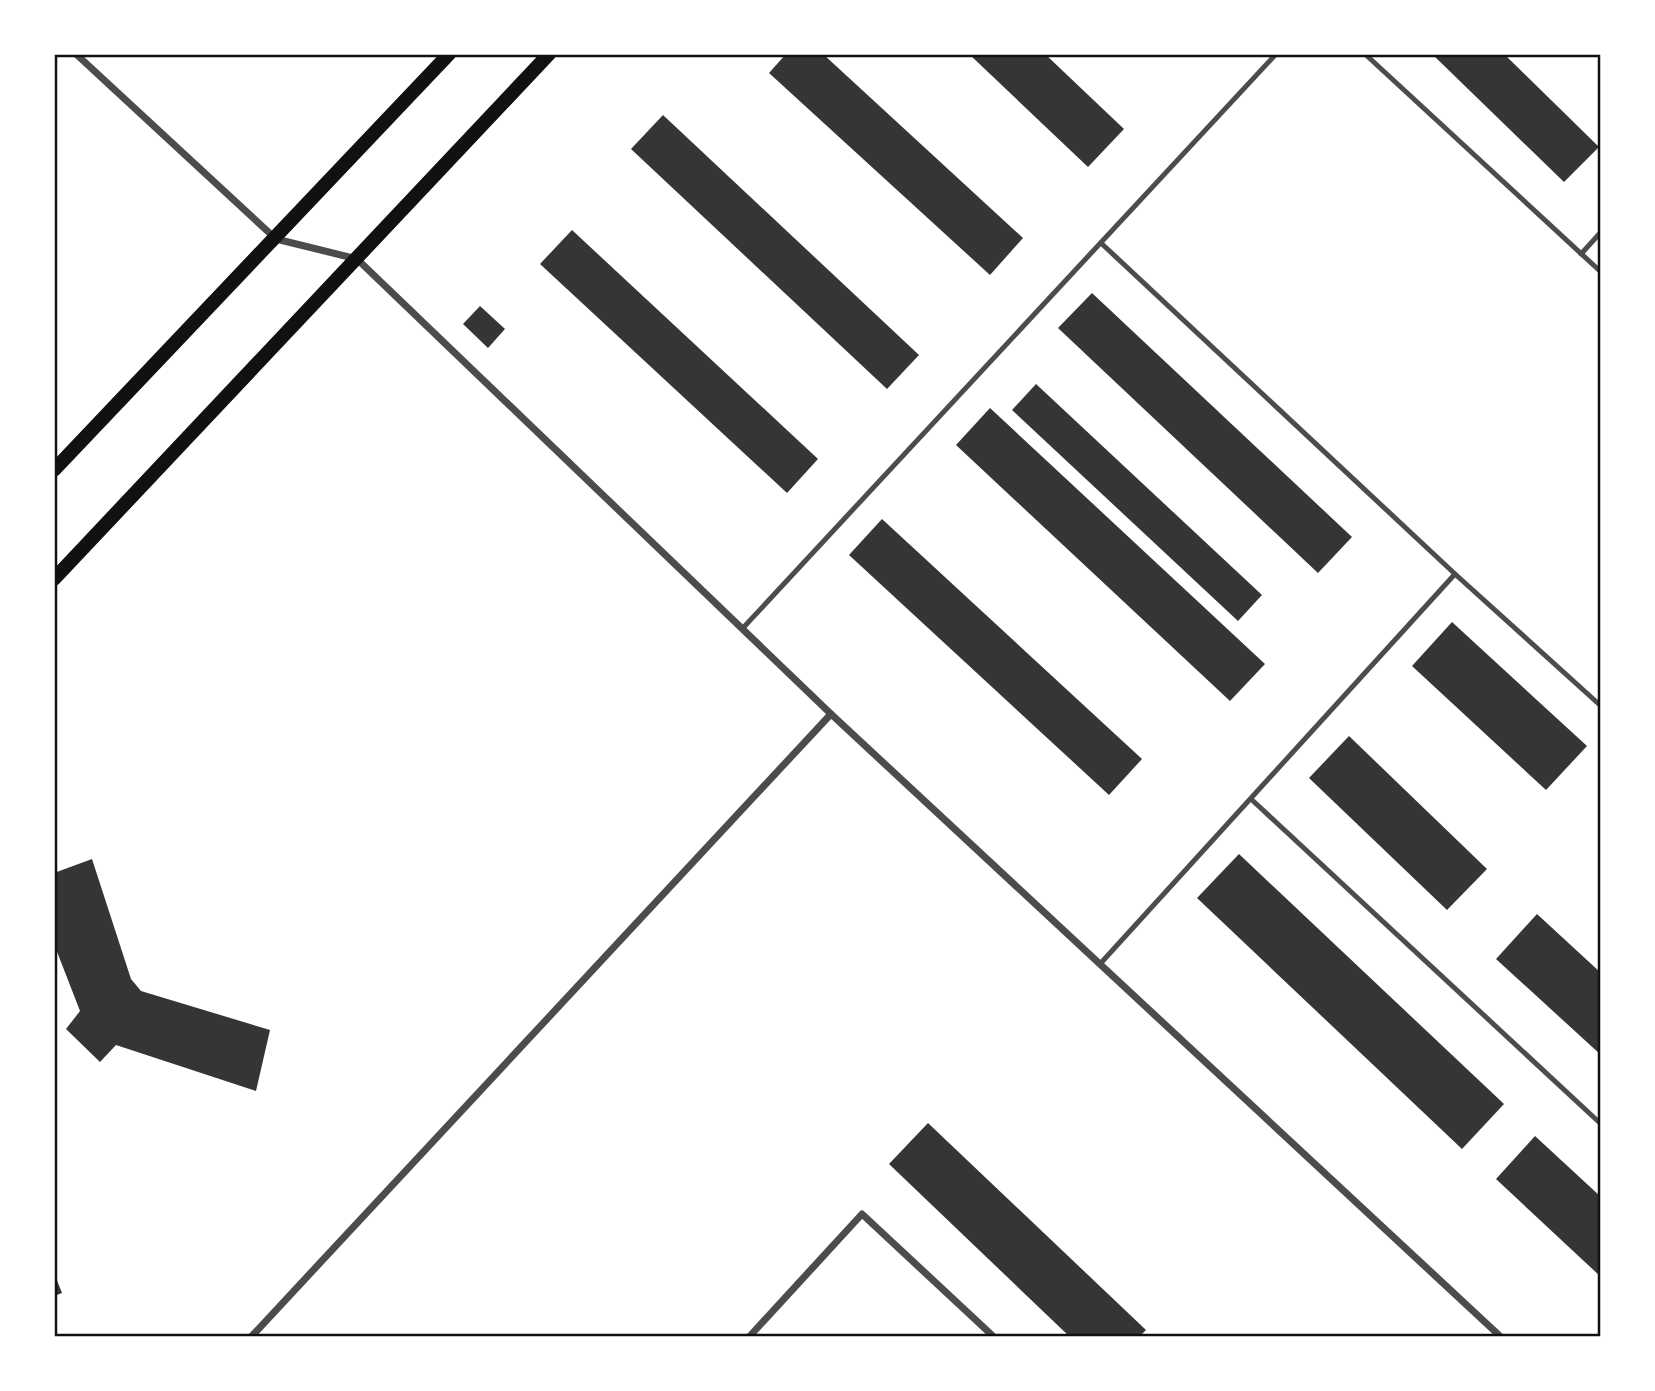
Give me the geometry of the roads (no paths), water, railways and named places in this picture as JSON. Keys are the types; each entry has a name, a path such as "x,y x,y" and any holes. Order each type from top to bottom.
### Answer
{"main road":[{"path":"54,470 449,54"},
{"path":"54,579 549,54"}],"street":[{"path":"76,54 276,239 357,259 831,714 1501,1337"},
{"path":"251,1337 831,714"},
{"path":"748,1337 862,1213 994,1337"}],"lane":[{"path":"743,629 1276,54"},
{"path":"1365,54 1601,272"},
{"path":"1580,254 1601,232"},
{"path":"1101,243 1455,574 1601,706"},
{"path":"1100,964 1455,574"},
{"path":"1251,799 1601,1125"}]}
